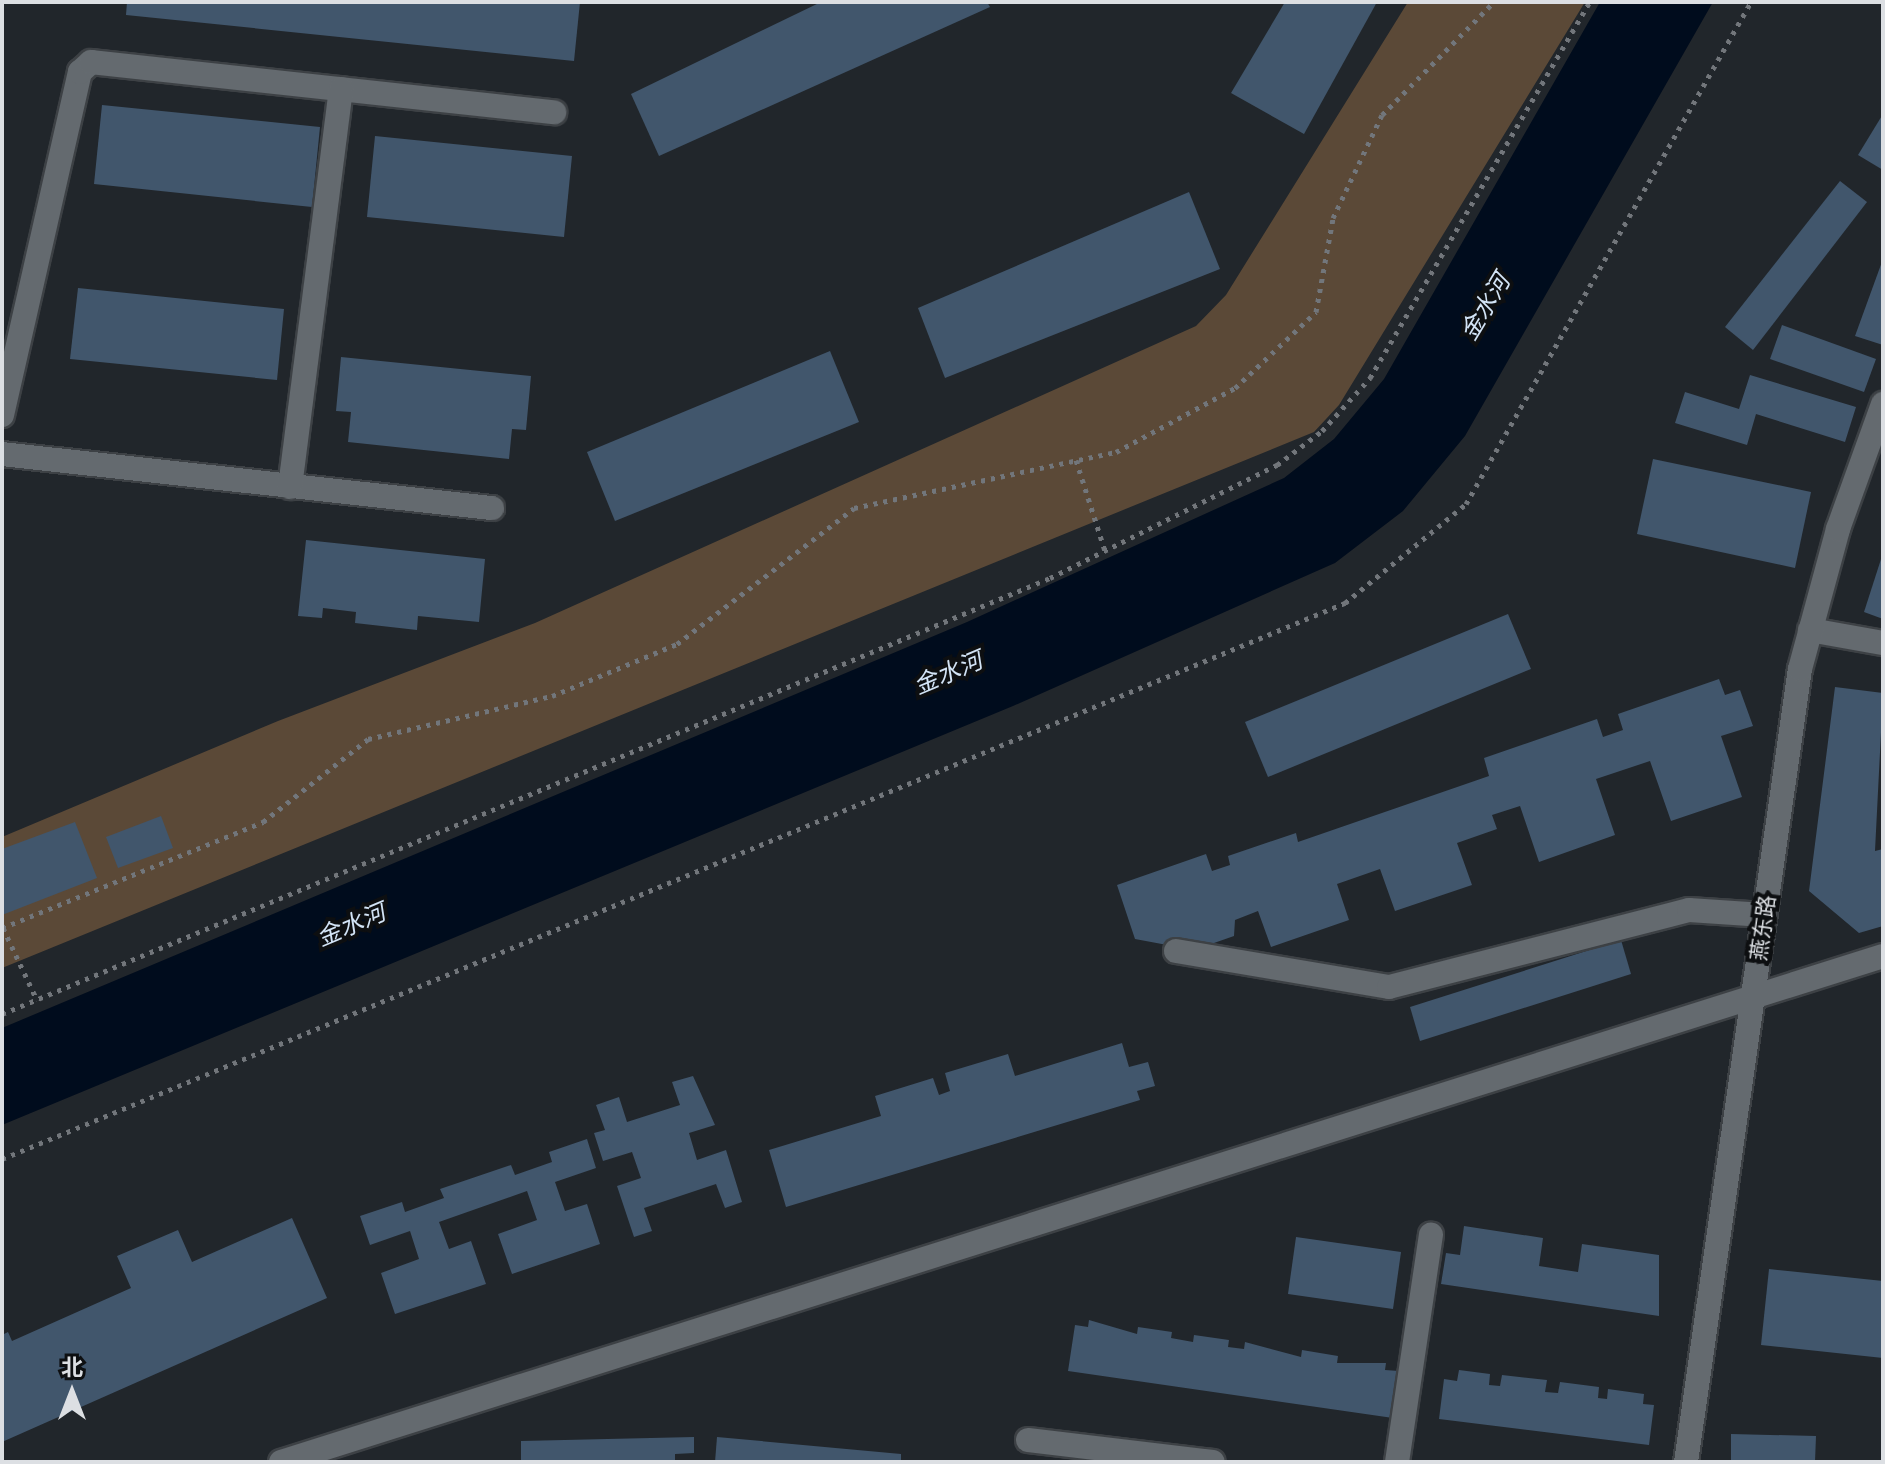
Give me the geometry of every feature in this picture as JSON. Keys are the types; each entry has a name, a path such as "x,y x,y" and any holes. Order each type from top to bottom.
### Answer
{"street":[{"path":"2,415 80,72 91,62 554,112"},
{"path":"290,487 341,89"},
{"name":"燕东路","path":"1686,1462 1764,915 1810,630 1838,529 1883,404"},
{"path":"2,454 492,508"},
{"path":"1810,630 1883,643"},
{"path":"1176,951 1389,987 1689,910 1764,915"},
{"path":"281,1462 1883,956"},
{"path":"1397,1462 1431,1235"},
{"path":"1028,1440 1213,1462"}],"path":[{"path":"37,1000 2,928 263,822 368,739 552,696 677,644 854,508 1116,452 1235,388 1316,312 1333,218 1382,115 1494,2"},
{"path":"2,1014 1105,551 1277,465 1322,431 1370,378 1590,2"},
{"path":"2,1159 1345,603 1466,504 1751,2"},
{"path":"1076,460 1105,551"}],"shaded area":[{"path":"1408,2 1585,2 1339,405 1314,432 2,968 2,837 278,721 535,623 1196,326 1226,295"}],"water":[{"name":"金水河","path":"1600,2 1713,2 1465,436 1403,511 1335,563 1013,706 2,1125 2,1028 967,622 1284,478 1334,439 1384,379"}],"building":[{"path":"127,2 580,2 574,61 126,15"},
{"path":"821,2 987,2 990,7 659,156 631,94"},
{"path":"1285,2 1377,2 1304,134 1231,93"},
{"path":"102,105 320,127 312,207 94,184"},
{"path":"1883,114 1883,170 1858,155"},
{"path":"375,136 572,156 564,237 367,217"},
{"path":"1840,181 1867,202 1753,350 1725,327"},
{"path":"1189,192 1220,269 945,378 918,308"},
{"path":"1883,259 1883,345 1855,336"},
{"path":"78,288 284,309 277,380 70,359"},
{"path":"1782,325 1876,359 1864,392 1770,359"},
{"path":"830,351 859,422 615,521 587,452"},
{"path":"341,357 531,376 526,430 512,429 509,459 348,442 351,412 336,411"},
{"path":"1750,375 1856,407 1845,442 1756,414 1747,445 1675,423 1685,392 1739,409"},
{"path":"1653,459 1811,492 1795,568 1637,534"},
{"path":"306,540 485,559 479,622 418,616 417,630 355,623 356,612 323,608 322,618 298,616"},
{"path":"1883,556 1883,619 1864,612"},
{"path":"1508,614 1531,669 1268,777 1245,722"},
{"path":"1719,679 1725,695 1740,690 1753,726 1721,736 1742,797 1671,821 1650,761 1596,779 1615,835 1539,862 1520,806 1492,815 1497,829 1457,843 1472,885 1395,911 1380,869 1337,884 1349,920 1271,947 1258,911 1235,920 1234,936 1194,950 1135,939 1117,885 1206,854 1212,871 1230,865 1228,856 1296,833 1298,842 1489,776 1484,758 1597,719 1603,737 1623,730 1618,714"},
{"path":"1835,687 1883,693 1875,851 1883,849 1883,926 1859,933 1809,891"},
{"path":"161,816 173,848 118,868 106,837"},
{"path":"75,822 97,878 2,915 2,849"},
{"path":"1621,940 1631,974 1420,1041 1410,1007"},
{"path":"1122,1043 1129,1067 1148,1062 1155,1086 1137,1091 1140,1100 786,1207 769,1150 881,1116 875,1096 933,1078 939,1095 950,1091 945,1073 1008,1054 1015,1076"},
{"path":"693,1076 715,1125 689,1133 697,1160 726,1150 742,1202 725,1208 716,1184 644,1208 652,1231 634,1237 617,1186 641,1178 632,1152 603,1161 594,1133 605,1130 596,1105 619,1097 627,1122 680,1105 672,1082"},
{"path":"587,1139 596,1168 555,1182 565,1211 587,1204 600,1244 512,1274 498,1234 537,1220 527,1191 439,1222 449,1249 471,1241 486,1284 395,1314 381,1273 419,1259 410,1231 370,1245 360,1216 402,1202 405,1212 444,1198 440,1189 511,1165 515,1175 552,1162 549,1152"},
{"path":"292,1218 327,1298 2,1442 2,1335 8,1332 12,1341 131,1288 117,1256 178,1230 192,1262"},
{"path":"1464,1226 1543,1238 1539,1266 1578,1272 1582,1244 1659,1255 1659,1316 1441,1284 1446,1253 1460,1255"},
{"path":"1296,1237 1401,1252 1393,1309 1288,1294"},
{"path":"1769,1269 1883,1281 1883,1358 1761,1345"},
{"path":"1089,1320 1137,1334 1138,1327 1172,1332 1171,1338 1193,1342 1194,1335 1229,1340 1228,1347 1244,1349 1245,1342 1301,1357 1302,1350 1338,1356 1337,1363 1386,1363 1385,1370 1399,1371 1393,1418 1068,1371 1075,1325 1088,1327"},
{"path":"1459,1370 1490,1374 1489,1385 1500,1386 1502,1375 1547,1380 1545,1392 1558,1393 1560,1382 1599,1387 1598,1398 1607,1399 1608,1389 1644,1394 1643,1404 1654,1405 1649,1445 1439,1419 1444,1379 1457,1381"},
{"path":"1731,1434 1816,1436 1815,1462 1731,1462"},
{"path":"694,1437 694,1453 675,1454 675,1462 521,1462 521,1441"},
{"path":"717,1437 901,1454 901,1462 715,1462"}]}
